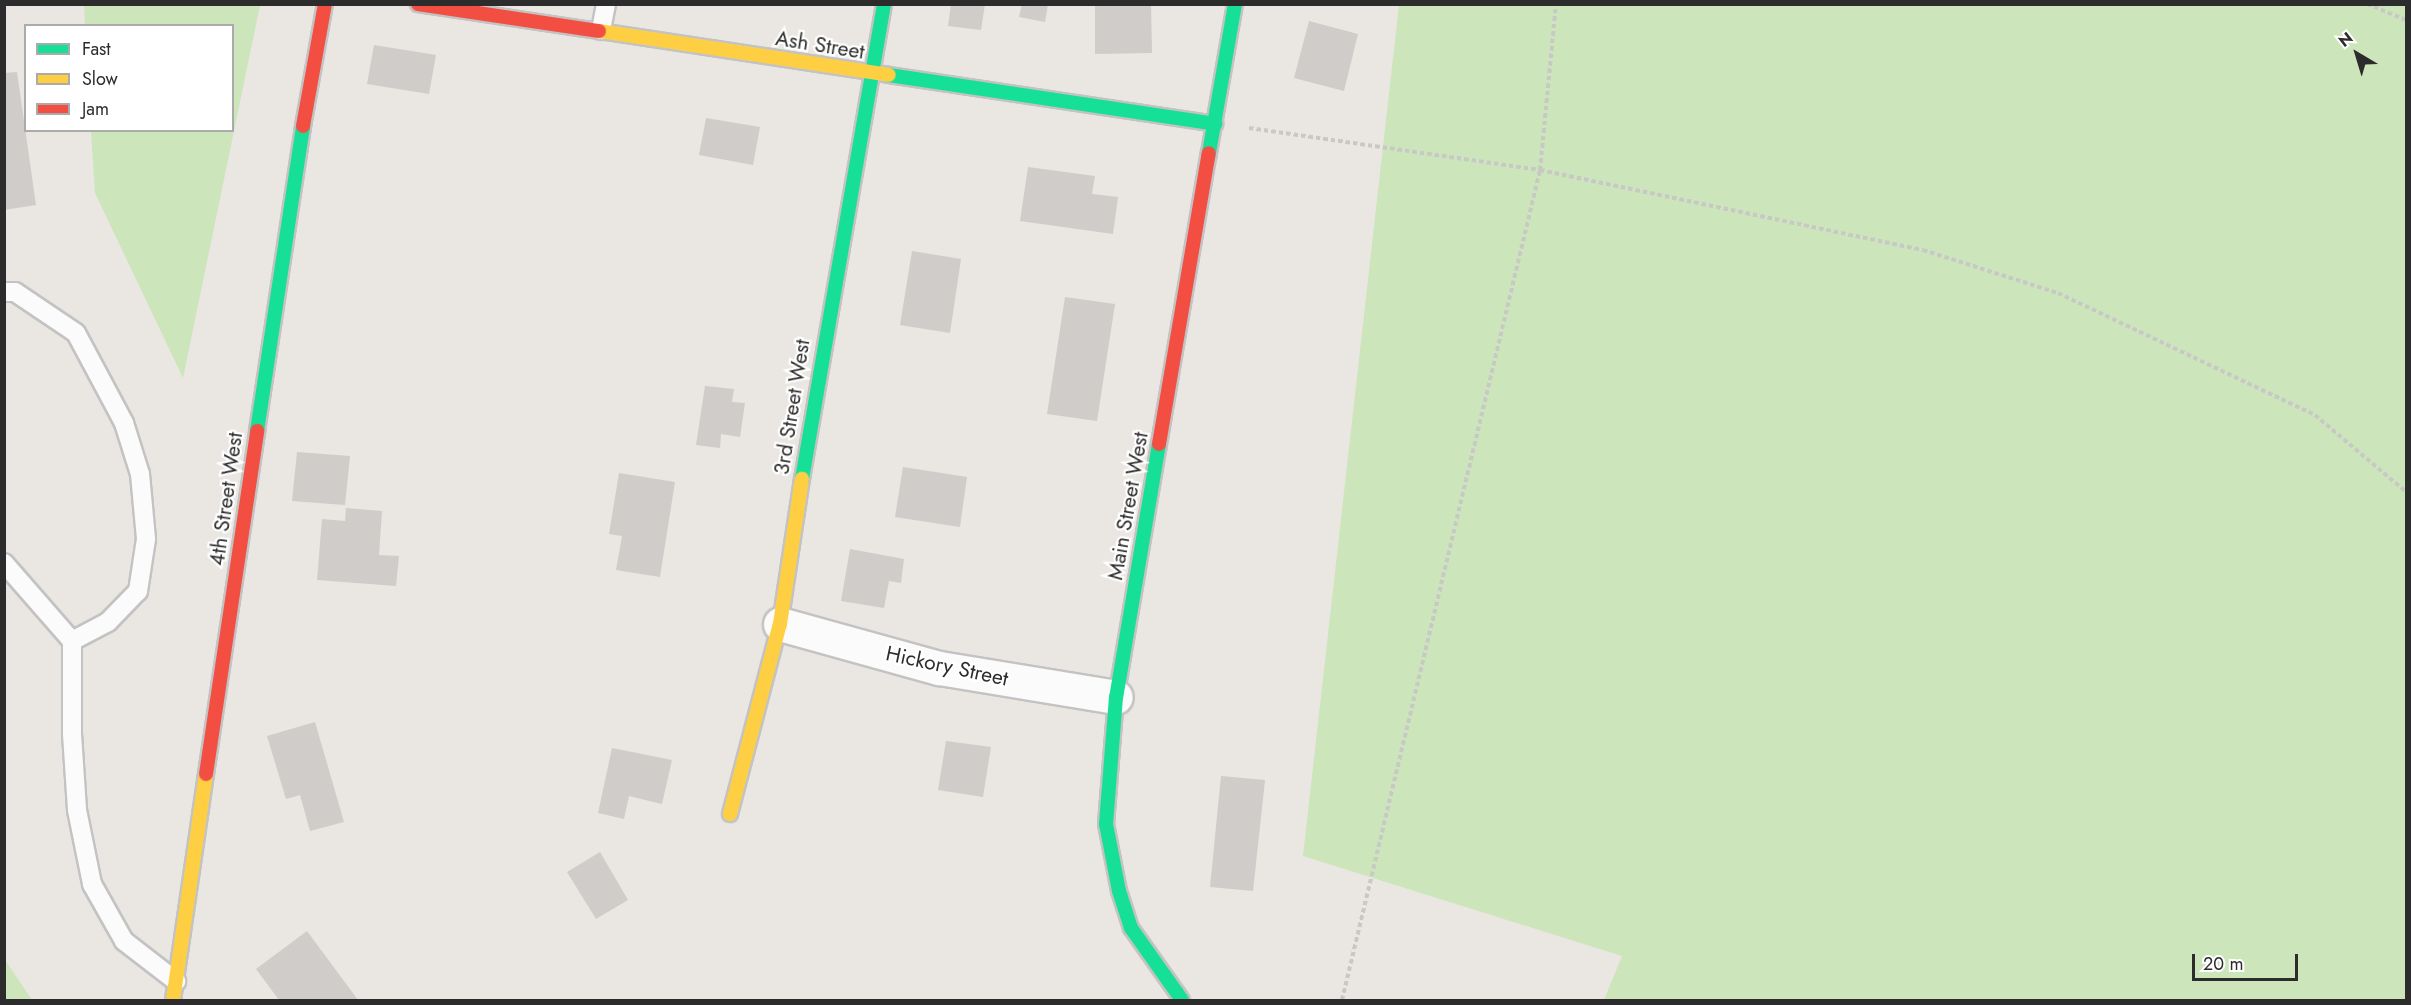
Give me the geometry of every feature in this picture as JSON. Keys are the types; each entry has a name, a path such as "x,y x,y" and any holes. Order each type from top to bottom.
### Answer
{"street":[{"name":"4th Street West","path":"173,1000 296,169 325,4"},
{"name":"Ash Street","path":"418,4 601,30 873,75 1215,124"},
{"name":"3rd Street West","path":"730,814 780,624 823,340 873,75 884,4"},
{"name":"Main Street West","path":"1182,1000 1131,928 1119,891 1106,824 1116,697 1235,4"},
{"name":"Hickory Street","path":"780,624 939,668 1116,697"}],"lane":[{"path":"601,30 606,4"},
{"path":"4,292 15,292 76,333 124,423 140,474 146,539 138,591 108,622 72,641"},
{"path":"4,563 72,641 72,734 77,810 92,884 124,941 176,981"}],"path":[{"path":"1342,1000 1540,170 1556,4"},
{"path":"2367,4 2406,20"},
{"path":"1215,124 1540,170 1923,250 2058,293 2315,415 2406,492"}],"green space":[{"path":"84,5 260,5 234,131 234,24 85,24"},
{"path":"1399,5 2406,5 2406,1000 1604,1000 1622,956 1303,856"},
{"path":"91,132 234,132 183,378 95,193"},
{"path":"5,960 32,1000 5,1000"}],"building":[{"path":"951,4 985,4 981,30 948,26"},
{"path":"1022,4 1048,4 1045,22 1019,17"},
{"path":"1095,4 1151,4 1152,53 1095,54"},
{"path":"1309,21 1358,34 1344,91 1294,78"},
{"path":"374,45 436,55 429,94 367,84"},
{"path":"17,72 36,205 4,210 4,73"},
{"path":"706,118 760,127 753,165 699,155"},
{"path":"1028,167 1095,176 1092,194 1118,197 1113,234 1020,221"},
{"path":"912,251 961,259 950,333 900,325"},
{"path":"1065,297 1115,304 1097,421 1047,414"},
{"path":"705,386 734,389 732,402 745,403 740,437 721,434 720,448 696,445"},
{"path":"297,452 350,456 345,505 292,501"},
{"path":"903,467 967,477 960,527 895,517"},
{"path":"619,473 675,482 660,577 616,570 622,536 609,534"},
{"path":"346,508 382,511 379,555 399,556 396,586 317,580 322,519 345,521"},
{"path":"850,549 904,559 901,583 889,581 884,608 841,601"},
{"path":"315,722 344,822 310,831 300,795 286,799 267,736"},
{"path":"946,741 991,747 983,797 938,790"},
{"path":"612,748 672,760 662,804 629,796 624,819 598,813"},
{"path":"1221,776 1265,780 1253,891 1210,887"},
{"path":"600,852 628,900 596,919 567,872"},
{"path":"307,931 358,1000 279,1000 256,969"}],"traffic: fast":[{"path":"802,479 884,4"},
{"path":"1209,153 1235,4"},
{"path":"889,75 1215,124"},
{"path":"257,431 303,126"},
{"path":"1159,444 1116,697 1106,824 1119,891 1131,928 1182,1000"}],"traffic: slow":[{"path":"599,31 889,75"},
{"path":"730,814 780,624 802,479"},
{"path":"173,1000 206,774"}],"traffic: jam":[{"path":"303,126 325,4"},
{"path":"418,4 599,31"},
{"path":"1159,444 1209,153"},
{"path":"206,774 257,431"}]}
